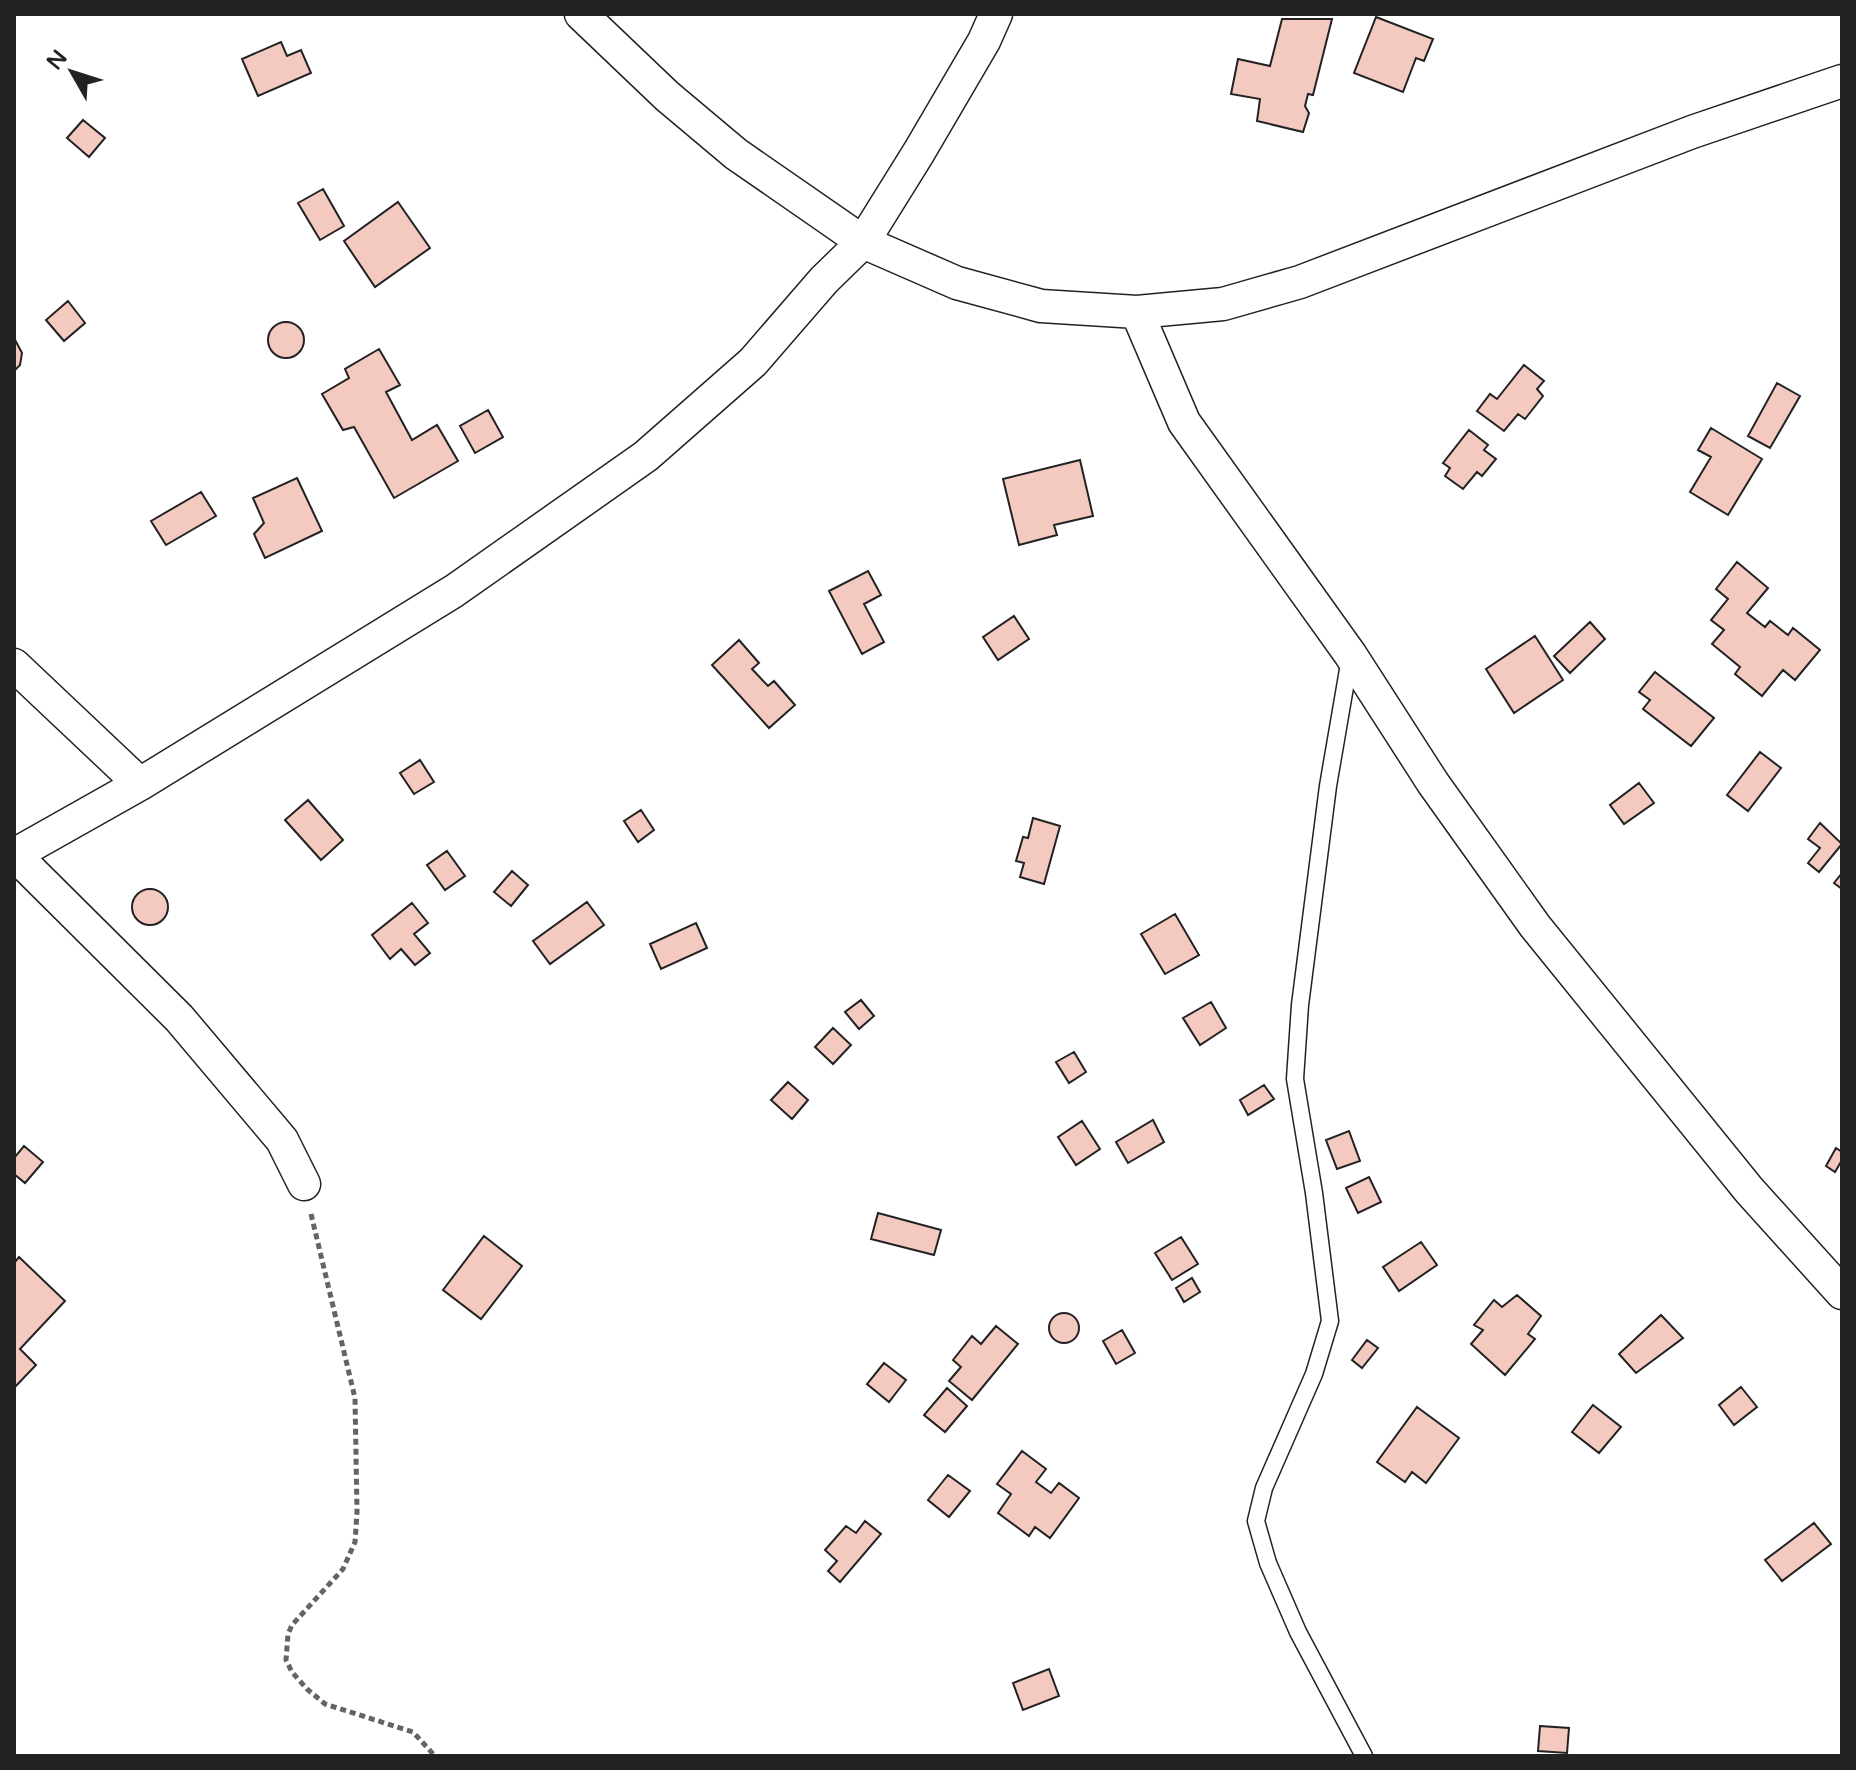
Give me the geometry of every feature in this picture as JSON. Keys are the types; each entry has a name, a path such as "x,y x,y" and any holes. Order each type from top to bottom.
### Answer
{"street":[{"path":"581,14 667,96 736,154 863,242 957,283 1041,306 1137,312 1223,304 1300,282 1692,132 1842,81"},
{"path":"304,1184 282,1140 179,1018 14,855 140,784 454,591 646,456 753,362 824,280 863,242 984,41 996,14"},
{"path":"1137,312 1184,422 1350,654 1400,735 1535,926 1749,1190 1836,1280"},
{"path":"14,665 140,784"}],"lane":[{"path":"1350,654 1328,786 1300,1005 1295,1079 1314,1193 1330,1321 1314,1374 1264,1488 1256,1521 1268,1563 1298,1632 1364,1756"}],"path":[{"path":"304,1184 355,1398 357,1512 355,1542 343,1569 292,1625 288,1634 286,1660 292,1672 325,1704 413,1732 435,1756"}],"building":[{"path":"1376,17 1433,39 1424,61 1416,58 1403,92 1354,73"},
{"path":"1282,19 1332,19 1313,95 1308,94 1305,106 1309,113 1303,132 1257,121 1260,99 1231,94 1238,59 1270,66"},
{"path":"281,42 287,56 301,50 311,73 258,96 242,59"},
{"path":"83,120 105,138 89,157 67,138"},
{"path":"323,189 344,226 320,240 298,203"},
{"path":"398,202 430,248 375,287 344,241"},
{"path":"68,301 85,323 64,341 46,320"},
{"path":"286,322 299,327 304,340 299,353 286,358 273,353 268,340 273,327"},
{"path":"14,338 22,353 20,365 14,371"},
{"path":"379,349 400,385 386,392 412,440 437,425 458,461 394,498 354,427 343,430 322,394 349,378 345,369"},
{"path":"1524,365 1544,381 1537,389 1543,396 1525,419 1518,414 1504,431 1477,411 1490,394 1497,399"},
{"path":"1777,383 1800,396 1770,448 1748,436"},
{"path":"488,410 503,437 475,453 460,426"},
{"path":"1711,428 1762,459 1728,515 1690,492 1711,457 1698,450"},
{"path":"1469,430 1488,445 1484,450 1496,459 1482,476 1477,472 1463,489 1445,476 1450,468 1443,463"},
{"path":"1080,460 1093,516 1054,525 1057,535 1019,545 1003,479"},
{"path":"297,478 322,531 265,558 254,534 264,523 253,498"},
{"path":"201,492 216,516 166,545 151,521"},
{"path":"1737,562 1768,588 1747,613 1765,627 1770,621 1788,635 1793,628 1820,650 1795,680 1783,670 1762,696 1735,674 1740,667 1712,644 1724,630 1711,620 1728,599 1716,589"},
{"path":"868,571 881,595 864,604 884,642 862,654 829,591"},
{"path":"1014,616 1029,639 998,660 983,637"},
{"path":"1590,622 1605,639 1570,673 1554,656"},
{"path":"1535,636 1563,680 1514,713 1486,669"},
{"path":"739,640 759,663 752,669 768,686 774,681 795,705 769,728 712,665"},
{"path":"1655,672 1714,718 1691,746 1643,709 1650,700 1639,692"},
{"path":"1760,752 1781,768 1748,811 1727,795"},
{"path":"420,760 434,782 414,794 400,773"},
{"path":"1639,783 1654,803 1624,824 1610,805"},
{"path":"308,800 343,840 321,860 285,820"},
{"path":"641,810 654,830 638,842 624,821"},
{"path":"1033,818 1060,826 1044,884 1020,877 1024,863 1016,861 1023,837 1028,838"},
{"path":"1820,823 1842,844 1819,872 1808,863 1820,848 1808,839"},
{"path":"447,851 465,876 445,890 427,865"},
{"path":"512,871 528,885 511,906 494,892"},
{"path":"1842,873 1842,889 1834,883"},
{"path":"150,889 163,894 168,907 163,920 150,925 137,920 132,907 137,894"},
{"path":"587,902 604,925 550,964 533,941"},
{"path":"412,903 428,923 414,934 430,953 415,965 401,949 390,959 372,935"},
{"path":"1175,914 1199,955 1165,974 1141,934"},
{"path":"696,923 707,948 661,969 650,944"},
{"path":"861,1000 874,1016 859,1029 845,1012"},
{"path":"1211,1002 1226,1028 1200,1045 1183,1018"},
{"path":"833,1028 851,1045 833,1064 815,1047"},
{"path":"1074,1052 1086,1072 1069,1083 1056,1062"},
{"path":"788,1082 808,1100 792,1119 771,1100"},
{"path":"1264,1085 1274,1099 1248,1115 1240,1100"},
{"path":"1153,1120 1164,1142 1128,1163 1116,1142"},
{"path":"1082,1121 1100,1149 1076,1165 1058,1137"},
{"path":"1349,1131 1360,1161 1337,1169 1326,1140"},
{"path":"24,1146 43,1162 25,1183 14,1174 14,1158"},
{"path":"1836,1148 1842,1152 1842,1160 1835,1172 1826,1166"},
{"path":"1369,1177 1381,1202 1358,1213 1346,1188"},
{"path":"878,1213 941,1230 934,1255 871,1239"},
{"path":"484,1236 522,1266 481,1319 443,1290"},
{"path":"1181,1237 1198,1264 1172,1280 1155,1253"},
{"path":"1421,1242 1437,1265 1399,1291 1383,1267"},
{"path":"19,1257 65,1301 20,1349 36,1365 14,1388 14,1263"},
{"path":"1192,1278 1200,1292 1184,1302 1176,1288"},
{"path":"1517,1295 1541,1316 1528,1334 1535,1339 1505,1375 1471,1344 1483,1330 1474,1325 1494,1300 1502,1307"},
{"path":"1064,1313 1075,1317 1079,1328 1075,1339 1064,1343 1053,1339 1049,1328 1053,1317"},
{"path":"1661,1315 1683,1338 1636,1373 1619,1354"},
{"path":"996,1326 1018,1344 972,1400 949,1381 961,1367 953,1360 972,1336 981,1344"},
{"path":"1122,1330 1135,1353 1116,1364 1103,1341"},
{"path":"1367,1340 1378,1348 1362,1368 1352,1360"},
{"path":"884,1363 906,1380 889,1402 867,1384"},
{"path":"1741,1387 1757,1407 1734,1425 1719,1405"},
{"path":"947,1388 967,1406 945,1432 924,1415"},
{"path":"1593,1405 1621,1427 1599,1453 1572,1432"},
{"path":"1417,1407 1459,1438 1426,1483 1412,1472 1405,1482 1377,1462"},
{"path":"1022,1451 1046,1469 1036,1482 1051,1493 1059,1483 1079,1498 1050,1538 1035,1527 1029,1536 998,1513 1011,1494 997,1484"},
{"path":"948,1475 970,1491 949,1517 928,1500"},
{"path":"865,1521 881,1534 840,1582 828,1571 837,1561 825,1550 846,1526 856,1533"},
{"path":"1814,1523 1831,1544 1782,1581 1765,1560"},
{"path":"1049,1669 1059,1696 1023,1710 1013,1683"},
{"path":"1540,1726 1569,1728 1567,1753 1538,1751"}]}
